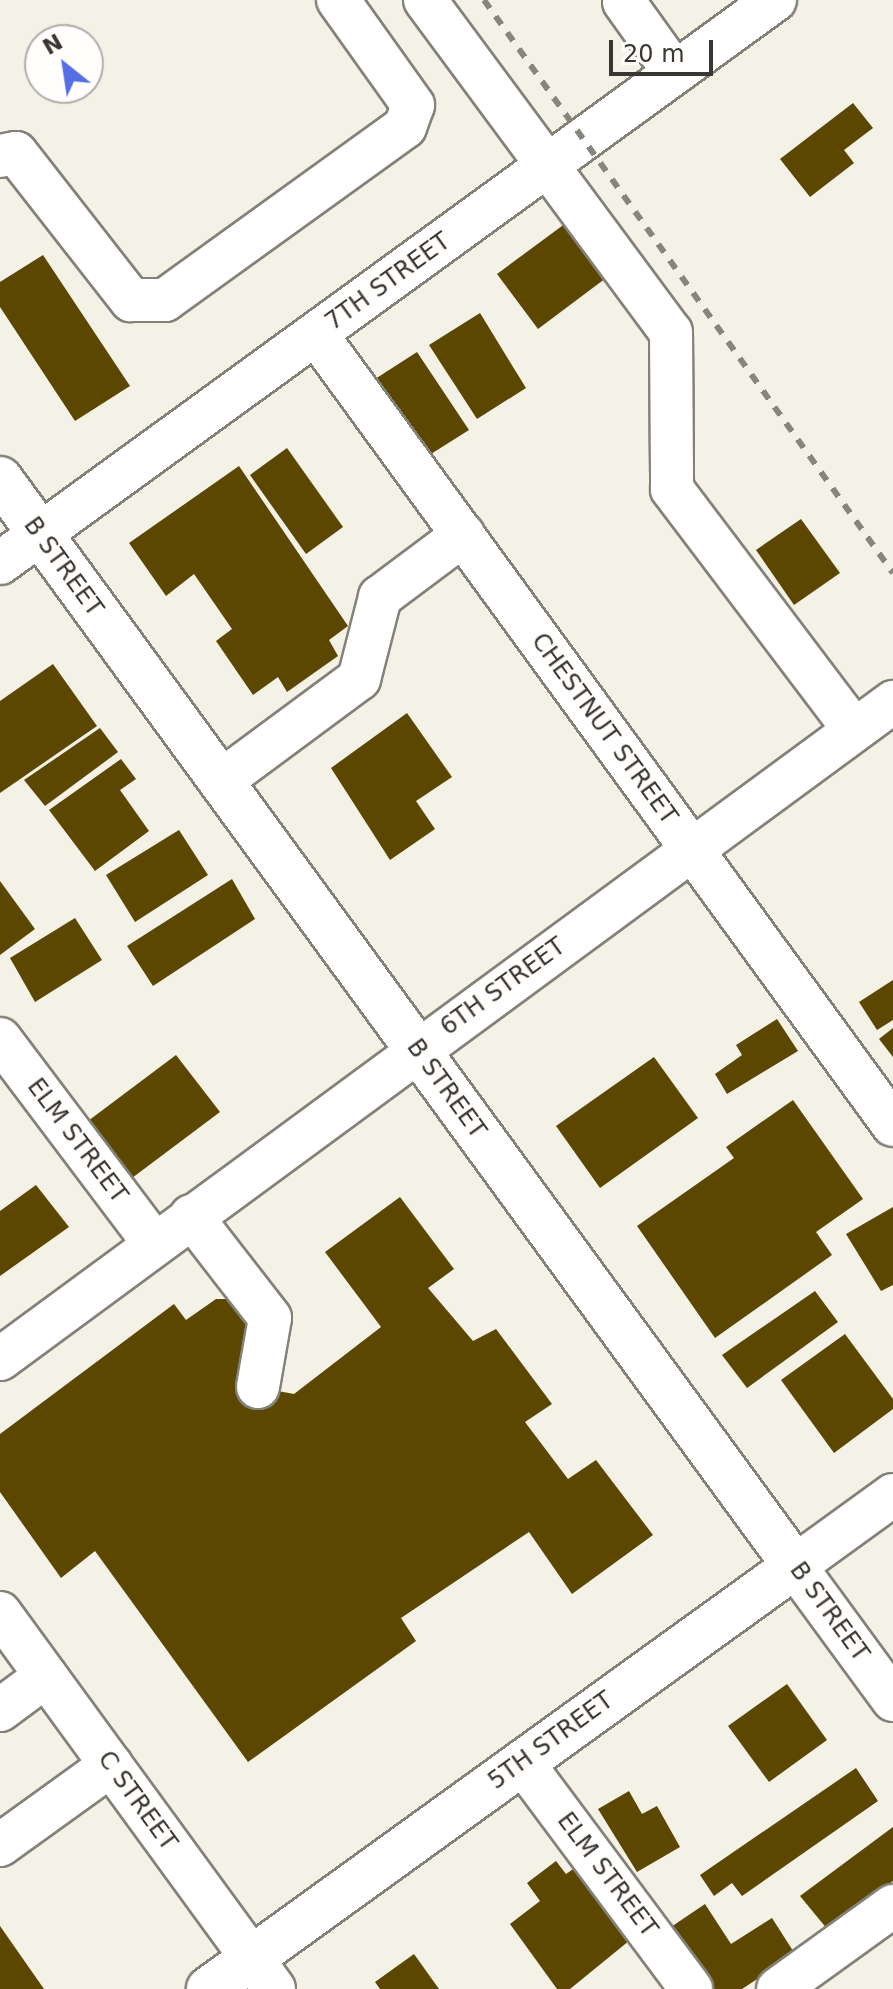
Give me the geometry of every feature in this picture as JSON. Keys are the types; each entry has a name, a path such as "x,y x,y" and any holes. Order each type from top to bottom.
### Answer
{"main road":[{"name":"B STREET","path":"0,479 795,1566"},
{"name":"5TH STREET","path":"209,1989 262,1974 522,1762 795,1566"}],"street":[{"path":"0,156 16,153 131,300 165,300 405,127 413,105 338,0"},
{"path":"425,0 550,163 671,332 672,489 854,730"},
{"name":"7TH STREET","path":"0,563 775,0"},
{"path":"624,2 675,73"},
{"name":"CHESTNUT STREET","path":"316,334 893,1125"},
{"path":"221,781 359,679 380,597 463,535"},
{"name":"6TH STREET","path":"0,1359 893,702"},
{"name":"ELM STREET","path":"0,1039 154,1243"},
{"path":"191,1216 270,1318 258,1387"},
{"name":"5TH STREET","path":"795,1566 893,1495"},
{"name":"B STREET","path":"795,1566 893,1700"},
{"name":"C STREET","path":"0,1613 262,1974"},
{"path":"0,1710 46,1676"},
{"name":"ELM STREET","path":"522,1762 691,1989"},
{"path":"0,1845 111,1765"},
{"path":"778,1989 893,1906"}],"building":[{"path":"853,103 873,128 844,150 854,163 810,197 780,159"},
{"path":"570,220 610,275 538,329 497,274"},
{"path":"43,255 130,386 75,421 0,307 0,282"},
{"path":"480,313 526,388 477,419 429,345"},
{"path":"417,352 469,430 423,459 372,381"},
{"path":"287,448 343,527 306,554 250,475"},
{"path":"239,466 348,626 329,640 338,656 287,692 278,677 253,695 216,641 232,629 194,574 166,596 129,543"},
{"path":"801,519 840,573 794,605 756,550"},
{"path":"53,664 97,726 0,793 0,701"},
{"path":"407,713 452,777 416,801 435,829 390,860 331,768"},
{"path":"100,728 118,752 45,806 24,780"},
{"path":"121,759 136,779 120,790 149,831 95,871 49,810"},
{"path":"179,830 208,875 135,922 106,875"},
{"path":"232,879 255,919 153,986 127,946"},
{"path":"0,881 35,929 0,955"},
{"path":"75,918 102,960 35,1002 10,958"},
{"path":"893,980 893,1020 877,1030 859,1002"},
{"path":"777,1019 798,1051 727,1094 715,1074 742,1055 736,1045"},
{"path":"893,1028 893,1057 879,1039"},
{"path":"176,1055 220,1112 124,1184 80,1127"},
{"path":"654,1057 698,1118 600,1188 556,1126"},
{"path":"793,1100 863,1199 816,1232 832,1255 715,1338 637,1226 734,1158 726,1147"},
{"path":"36,1185 69,1227 0,1276 0,1211"},
{"path":"400,1197 454,1269 428,1288 473,1341 496,1329 552,1404 525,1422 568,1479 596,1460 653,1535 572,1594 529,1532 401,1618 416,1641 248,1762 95,1551 61,1578 0,1492 0,1434 174,1304 186,1320 216,1299 232,1299 252,1322 240,1384 294,1394 381,1327 325,1252"},
{"path":"893,1207 893,1285 881,1291 846,1234"},
{"path":"815,1291 838,1322 747,1388 722,1355"},
{"path":"845,1334 893,1399 893,1409 834,1453 781,1380"},
{"path":"787,1684 827,1740 769,1782 728,1726"},
{"path":"856,1768 878,1801 742,1896 732,1883 714,1896 700,1875"},
{"path":"629,1791 642,1814 657,1806 680,1847 637,1872 598,1809"},
{"path":"893,1827 893,1881 828,1930 800,1896"},
{"path":"556,1861 566,1874 582,1863 635,1936 570,1989 557,1989 510,1924 540,1901 527,1883"},
{"path":"705,1904 731,1944 772,1918 795,1954 742,1989 712,1989 671,1927"},
{"path":"0,1926 44,1989 0,1989"},
{"path":"414,1954 439,1989 380,1989 375,1982"}],"railway":[{"path":"484,0 893,573"}]}
